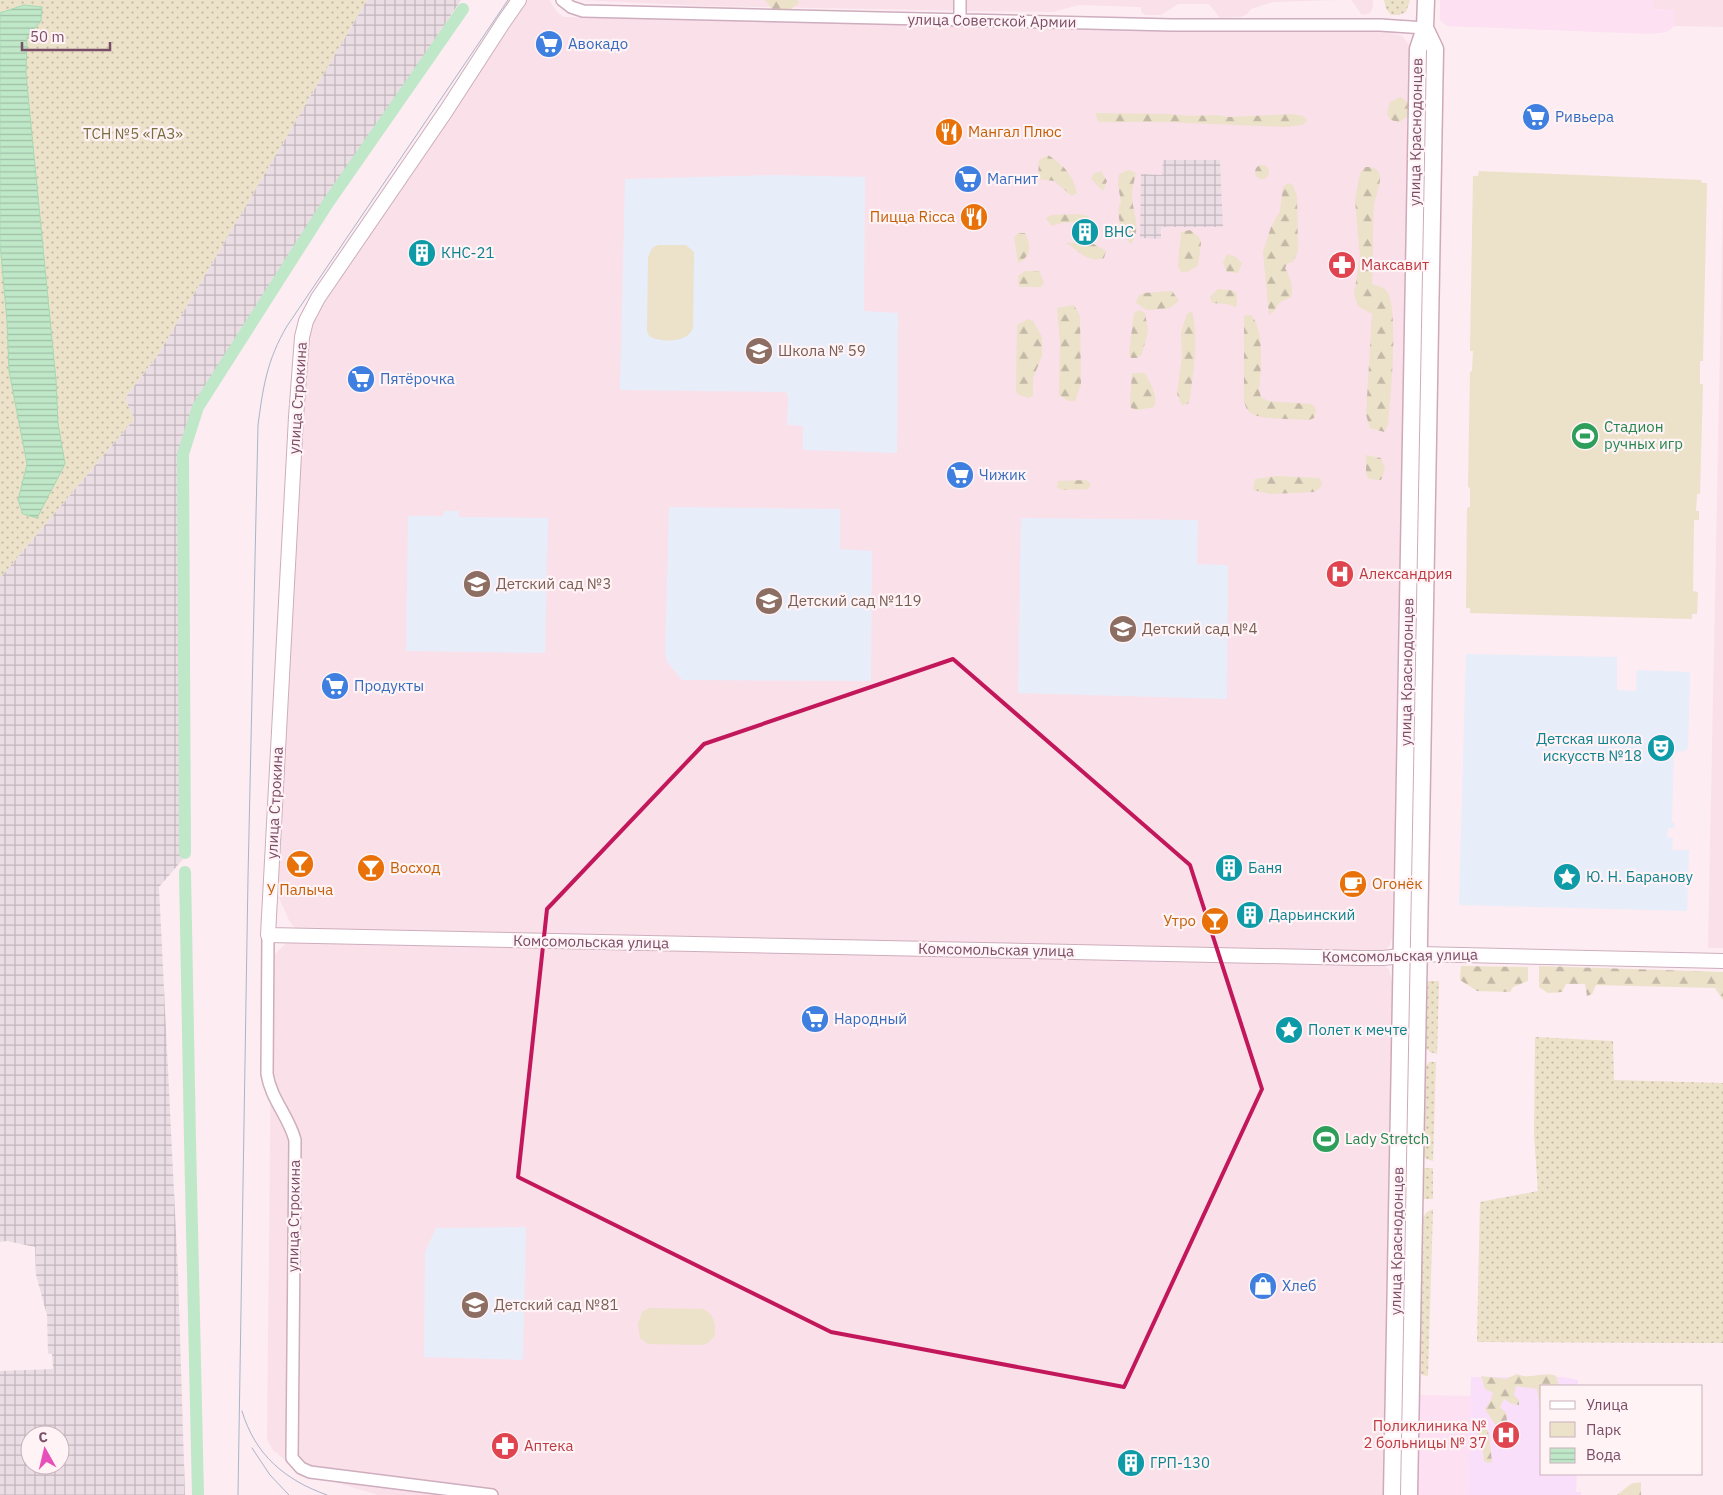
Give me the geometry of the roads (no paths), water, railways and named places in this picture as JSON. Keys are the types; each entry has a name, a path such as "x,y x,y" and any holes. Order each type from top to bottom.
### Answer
{"main road":[{"path":"1425,28 1426,0"},
{"name":"улица Краснодонцев","path":"1392,1495 1411,955 1435,49 1425,28"},
{"name":"улица Краснодонцев","path":"1409,1495 1411,955"}],"street":[{"name":"улица Строкина","path":"492,1495 310,1472 301,1468 292,1458 295,1140 292,1129 269,1085 267,1074 268,935 296,417 300,350 304,329 318,298 446,111 519,0"},
{"name":"улица Советской Армии","path":"562,0 571,7 583,11 1172,25 1380,25 1425,28"},
{"path":"960,0 960,20"},
{"name":"Комсомольская улица","path":"268,935 1361,958 1411,955 1723,961"}],"water":[{"path":"24,5 42,7 41,21 27,37 26,74 56,380 58,423 65,464 37,518 23,514 18,500 27,464 9,371 7,321 0,244 0,13"}],"waterway":[{"path":"185,853 183,454 198,407 328,203 463,9"},
{"path":"185,872 198,1495"}],"tram line":[{"path":"238,1495 248,877 258,425 262,398 270,362 287,326 508,0"},
{"path":"242,1411 255,1441 274,1464 298,1482 327,1495"},
{"path":"252,1448 270,1475 289,1495"}],"place":[{"name":"Авокадо","path":"549,44"},
{"name":"Ривьера","path":"1536,117"},
{"name":"Мангал Плюс","path":"949,132"},
{"name":"Магнит","path":"968,179"},
{"name":"Пицца Ricca","path":"974,217"},
{"name":"ВНС","path":"1085,232"},
{"name":"КНС-21","path":"422,253"},
{"name":"Максавит","path":"1342,265"},
{"name":"Школа № 59","path":"759,351"},
{"name":"Пятёрочка","path":"361,379"},
{"name":"Стадион ручных игр","path":"1585,436"},
{"name":"Чижик","path":"960,475"},
{"name":"Александрия","path":"1340,574"},
{"name":"Детский сад №3","path":"477,584"},
{"name":"Детский сад №119","path":"769,601"},
{"name":"Детский сад №4","path":"1123,629"},
{"name":"Продукты","path":"335,686"},
{"name":"Детская школа искусств №18","path":"1661,748"},
{"name":"У Палыча","path":"300,864"},
{"name":"Восход","path":"371,868"},
{"name":"Баня","path":"1229,868"},
{"name":"Ю. Н. Баранову","path":"1567,877"},
{"name":"Огонёк","path":"1353,884"},
{"name":"Дарьинский","path":"1250,915"},
{"name":"Утро","path":"1215,921"},
{"name":"Народный","path":"815,1019"},
{"name":"Полет к мечте","path":"1289,1030"},
{"name":"Lady Stretch","path":"1326,1139"},
{"name":"Хлеб","path":"1263,1286"},
{"name":"Детский сад №81","path":"475,1305"},
{"name":"Поликлиника № 2 больницы № 37","path":"1506,1435"},
{"name":"Аптека","path":"505,1446"},
{"name":"ГРП-130","path":"1131,1463"}],"park label":[{"name":"ТСН №5 «ГАЗ»","path":"133,134"}]}
